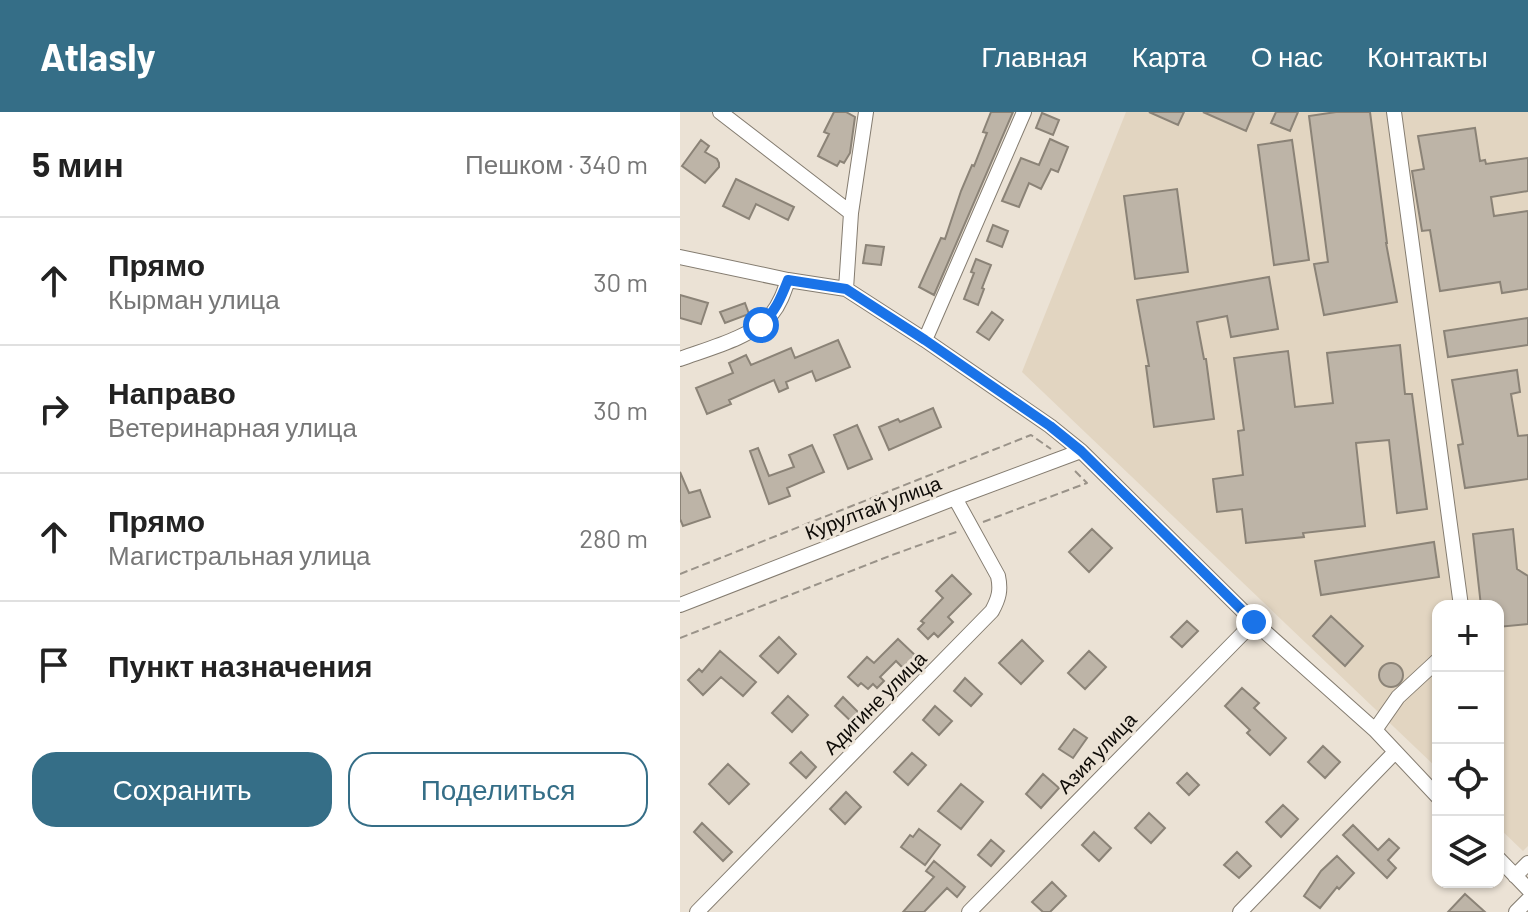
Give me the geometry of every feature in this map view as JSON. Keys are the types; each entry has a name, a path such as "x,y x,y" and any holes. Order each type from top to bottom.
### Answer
{"street":[{"path":"720,112 851,213"},
{"path":"846,289 851,213 866,112"},
{"path":"925,340 1024,112"},
{"path":"1394,112 1460,600"},
{"path":"680,257 846,289 1050,426 1081,451 1254,622 1375,730 1432,791"},
{"path":"680,359 761,325 780,302 788,280"},
{"name":"Курултай улица","path":"680,605 1081,451"},
{"name":"Адигине улица","path":"697,912 992,611 999,598 998,576 955,498"},
{"name":"Азия улица","path":"969,912 1254,622"},
{"path":"1375,730 1398,697 1432,666"},
{"path":"1240,912 1395,752"},
{"path":"1515,876 1528,863"},
{"path":"1504,864 1528,889"},
{"path":"1516,912 1528,900"}],"path":[{"path":"680,574 1031,435"},
{"path":"680,638 1087,483"}],"shaded area":[{"path":"1126,112 1528,112 1528,846 1523,851 1504,833 1504,600 1432,600 1432,763 1022,372"}],"building":[{"path":"834,112 846,112 855,117 850,153 844,163 840,161 837,166 818,156 829,134 824,132"},
{"path":"991,112 1013,112 934,295 919,287 941,238 945,239 961,191 987,133 983,132"},
{"path":"1149,112 1184,112 1178,125"},
{"path":"1203,112 1254,112 1246,131"},
{"path":"1276,112 1298,112 1290,131 1271,123"},
{"path":"1370,112 1386,243 1397,302 1324,315 1314,264 1328,262 1309,116"},
{"path":"1042,113 1059,120 1053,135 1036,128"},
{"path":"1475,128 1480,161 1485,160 1486,164 1528,158 1528,191 1491,197 1494,216 1528,211 1528,289 1502,293 1500,282 1440,291 1430,230 1422,231 1412,171 1424,169 1418,136"},
{"path":"1050,139 1068,147 1058,172 1051,169 1041,189 1029,183 1019,207 1002,201 1021,158 1039,165"},
{"path":"701,140 709,146 705,152 719,163 705,183 682,166"},
{"path":"1292,140 1309,260 1274,265 1258,145"},
{"path":"736,179 794,207 788,220 756,204 749,219 723,206"},
{"path":"1177,189 1188,272 1135,279 1124,196"},
{"path":"993,225 1008,231 1002,247 987,241"},
{"path":"866,245 884,247 881,265 863,263"},
{"path":"976,259 991,265 978,305 964,299"},
{"path":"1269,277 1278,329 1231,337 1227,316 1197,322 1206,359 1214,419 1154,427 1146,366 1149,366 1137,300"},
{"path":"680,295 708,303 701,324 680,318"},
{"path":"745,303 749,314 725,323 720,312"},
{"path":"992,312 1003,320 989,340 977,332"},
{"path":"1528,318 1528,345 1448,357 1444,331"},
{"path":"838,340 850,367 816,381 812,371 786,382 788,388 779,392 774,380 729,400 731,404 707,414 696,388 733,373 729,363 746,355 751,365 791,348 795,358"},
{"path":"1400,345 1405,394 1412,394 1427,509 1397,513 1389,440 1356,443 1365,526 1246,543 1242,509 1217,512 1213,479 1243,475 1238,431 1244,430 1234,358 1288,351 1295,407 1333,403 1327,353"},
{"path":"1517,370 1520,392 1511,394 1518,436 1528,435 1528,479 1465,488 1458,445 1463,444 1452,380"},
{"path":"933,408 941,427 889,450 879,427"},
{"path":"857,425 872,459 848,469 834,435"},
{"path":"812,445 824,472 787,488 790,496 769,504 750,451 758,448 769,476 794,467 789,455"},
{"path":"680,472 689,493 700,490 710,517 683,526 680,519"},
{"path":"1092,529 1112,548 1089,572 1069,552"},
{"path":"1513,529 1517,569 1528,576 1528,624 1504,626 1504,600 1480,600 1473,534"},
{"path":"1434,542 1439,577 1321,595 1315,561"},
{"path":"952,575 971,594 948,617 953,622 938,637 934,633 928,639 918,629 924,623 921,621 943,598 936,591"},
{"path":"1331,616 1363,646 1345,666 1313,636"},
{"path":"1187,621 1198,631 1182,647 1171,637"},
{"path":"779,637 796,654 778,673 760,656"},
{"path":"898,639 918,658 905,670 896,661 880,677 884,681 877,688 873,684 868,689 861,683 858,686 848,677 867,657 874,663"},
{"path":"1022,640 1043,661 1021,684 999,663"},
{"path":"720,651 756,682 743,696 721,677 703,695 688,680 699,669 702,672"},
{"path":"1089,651 1106,667 1085,689 1068,673"},
{"path":"1391,663 1402,670 1403,675 1396,686 1391,687 1380,680 1379,675 1386,664"},
{"path":"965,678 982,694 971,706 954,691"},
{"path":"1242,688 1259,703 1254,708 1286,738 1270,755 1225,706"},
{"path":"788,696 808,715 792,732 772,713"},
{"path":"843,697 864,718 856,726 835,706"},
{"path":"935,706 952,721 939,735 923,720"},
{"path":"1074,729 1087,738 1073,758 1059,749"},
{"path":"1323,746 1340,762 1325,778 1308,762"},
{"path":"801,752 816,767 806,778 790,763"},
{"path":"912,753 926,765 908,785 894,772"},
{"path":"728,764 749,784 729,804 709,784"},
{"path":"1187,773 1199,785 1189,795 1177,783"},
{"path":"1043,774 1059,788 1041,808 1026,794"},
{"path":"961,784 983,802 961,829 938,811"},
{"path":"846,792 861,807 845,824 830,809"},
{"path":"1283,805 1298,819 1281,837 1266,822"},
{"path":"1149,813 1165,828 1151,843 1135,828"},
{"path":"702,823 732,852 723,861 694,832"},
{"path":"1353,825 1378,850 1389,839 1399,848 1388,860 1396,868 1387,878 1343,835"},
{"path":"919,829 940,845 925,865 901,847"},
{"path":"1094,832 1111,848 1099,861 1082,845"},
{"path":"991,840 1004,851 991,866 978,855"},
{"path":"1237,852 1251,866 1239,878 1224,865"},
{"path":"1337,856 1354,873 1339,889 1337,887 1320,908 1304,896 1321,871"},
{"path":"934,861 965,887 957,897 947,888 924,912 903,912 934,877 926,871"},
{"path":"1052,882 1066,896 1050,912 1043,912 1032,902"},
{"path":"1465,894 1485,912 1448,912"}],"route":[{"path":"761,325 780,302 788,280 846,289 1050,426 1081,451 1254,622"}]}
